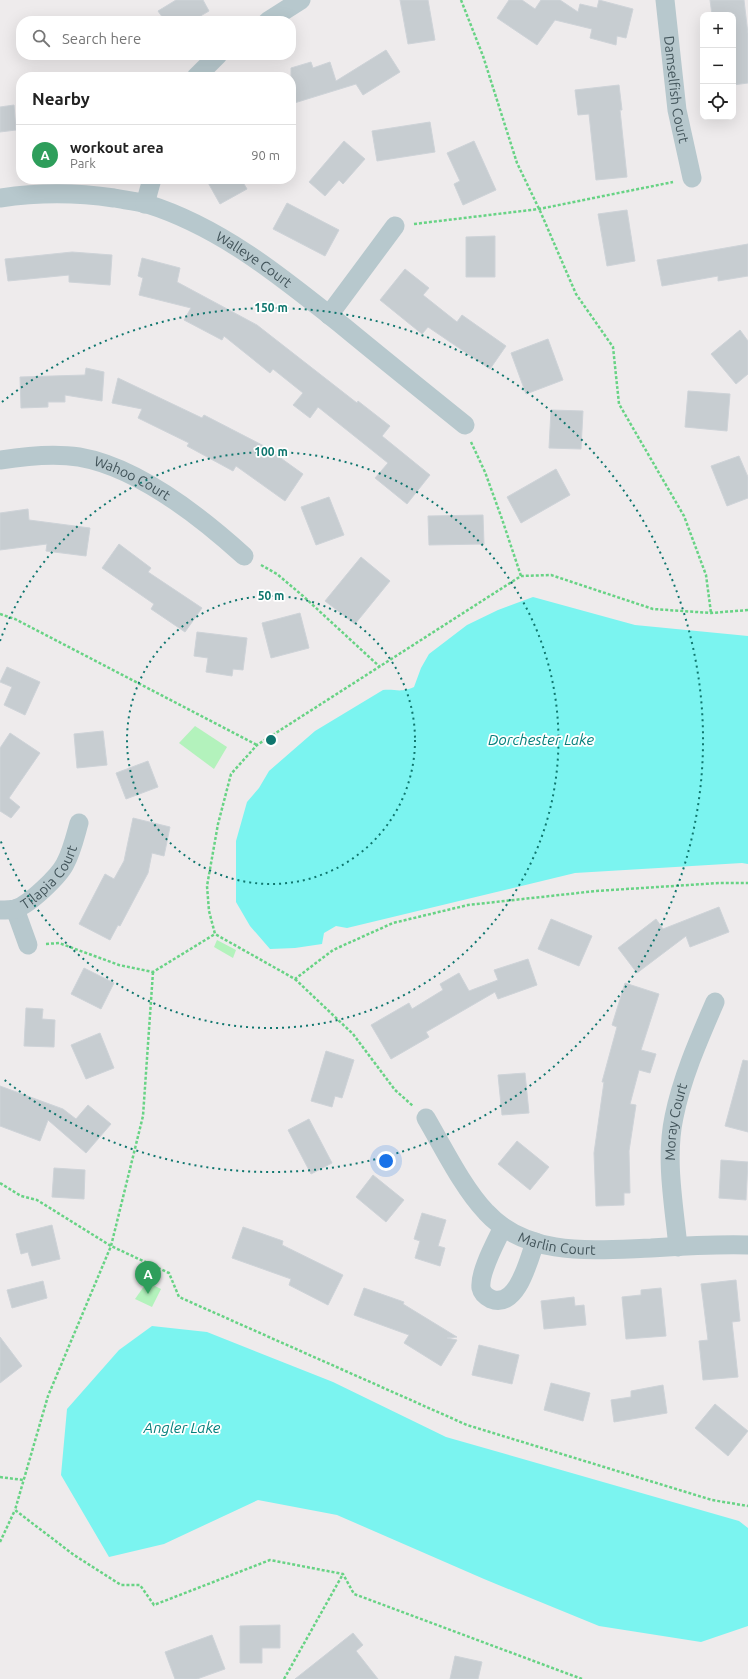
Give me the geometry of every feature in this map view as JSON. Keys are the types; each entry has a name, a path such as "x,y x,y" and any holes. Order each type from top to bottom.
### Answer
{"street":[{"path":"276,16 301,0"},
{"name":"Damselfish Court","path":"665,0 678,110 692,178"},
{"path":"201,72 213,60"},
{"path":"146,204 151,184"},
{"name":"Walleye Court","path":"0,198 38,193 73,193 146,204 170,212 237,246 329,314 465,425"},
{"path":"329,314 395,226"},
{"name":"Wahoo Court","path":"0,460 64,456 79,457 120,470 143,482 197,516 244,556"},
{"name":"Tilapia Court","path":"8,910 27,903 38,894 64,866 79,823"},
{"path":"8,910 28,945"},
{"name":"Moray Court","path":"678,1247 671,1178 671,1137 673,1117 692,1058 715,1002"},
{"name":"Marlin Court","path":"426,1118 474,1198 486,1213 502,1227 535,1242 574,1250 748,1245"},
{"path":"502,1227 483,1273 481,1289 487,1297 493,1300 500,1301 514,1293 519,1286 535,1242"}],"path":[{"path":"461,0 483,56 517,163 576,294 613,347 619,404 684,516 706,575 711,613"},
{"path":"395,226 539,209 692,178"},
{"path":"465,425 502,519 521,576"},
{"path":"244,556 277,574 380,667"},
{"path":"426,1118 395,1090 353,1034 295,979 215,934 209,911 207,886 218,824 231,774 257,745 521,576 551,575 653,609 711,613 748,610"},
{"path":"0,614 15,619 257,745"},
{"path":"295,979 333,950 393,924 468,905 596,891 719,883 748,883"},
{"path":"28,945 59,943 118,965 153,972 215,934"},
{"path":"0,1542 15,1510 48,1396 111,1246 143,1116 153,972"},
{"path":"0,1183 21,1196 37,1200 111,1246 169,1273 179,1297 467,1425 712,1500 748,1505"},
{"path":"0,1477 23,1480"},
{"path":"15,1510 74,1555 121,1585 140,1585 154,1605 270,1560 343,1574"},
{"path":"284,1679 343,1574"},
{"path":"343,1574 354,1594 582,1679"}],"green space":[{"path":"195,726 227,747 214,769 179,743"},
{"path":"217,940 236,950 233,958 214,947"},
{"path":"147,1282 161,1289 152,1307 135,1299"}],"water":[{"name":"Dorchester Lake","path":"533,597 635,625 748,636 748,864 742,863 575,873 347,928 336,926 324,933 322,944 295,948 270,949 250,926 236,902 236,841 247,802 259,788 269,771 315,731 383,690 402,690 414,687 421,668 429,654 467,625 498,610"},
{"name":"Angler Lake","path":"152,1326 207,1332 333,1382 446,1437 739,1521 748,1528 748,1626 701,1642 599,1626 484,1579 337,1515 258,1500 164,1544 109,1557 61,1475 67,1409 119,1350"}],"building":[{"path":"176,0 203,0 209,11 200,16 162,16 158,11"},
{"path":"400,0 428,0 435,40 408,44"},
{"path":"509,0 522,0 535,9 541,0 560,0 578,12 580,4 597,8 599,0 633,9 626,38 617,36 616,45 590,38 592,29 555,20 537,45 497,18"},
{"path":"710,0 744,0 748,34 748,83 736,85 736,12 712,12"},
{"path":"386,50 400,72 363,95 356,84 296,102 296,72 291,72 291,68 311,62 313,68 330,62 336,81"},
{"path":"619,85 627,177 596,180 589,114 578,115 575,90"},
{"path":"14,105 16,130 0,132 0,107"},
{"path":"430,122 435,152 377,161 372,131"},
{"path":"344,141 365,159 343,184 339,180 325,196 309,182"},
{"path":"474,141 496,190 463,205 454,184 460,181 447,153"},
{"path":"209,184 244,184 247,189 220,204"},
{"path":"287,203 339,230 325,256 273,229"},
{"path":"627,210 635,261 607,266 598,214"},
{"path":"495,236 495,277 466,277 466,237"},
{"path":"748,244 748,276 718,281 718,276 662,286 657,260"},
{"path":"72,252 112,255 110,285 69,282 69,275 8,281 5,259"},
{"path":"142,258 180,268 177,282 257,325 357,403 358,401 390,426 382,436 430,475 407,504 375,478 388,463 318,407 310,418 293,405 303,393 273,369 270,373 224,336 222,340 184,320 191,308 139,295 143,278 138,276"},
{"path":"405,269 429,288 423,295 457,322 462,315 506,346 490,369 428,327 422,334 380,300"},
{"path":"740,330 748,341 748,374 736,384 711,354"},
{"path":"548,339 563,380 526,394 511,353"},
{"path":"86,368 104,372 102,401 65,395 65,402 48,402 48,407 21,408 20,377 85,375"},
{"path":"118,378 202,418 204,415 264,446 303,474 285,501 236,466 233,471 187,446 189,443 138,418 142,409 112,403"},
{"path":"688,391 730,394 727,431 685,427"},
{"path":"551,410 583,411 581,449 549,448"},
{"path":"739,456 748,477 748,498 727,506 711,466"},
{"path":"556,469 570,495 521,523 507,497"},
{"path":"329,497 344,535 316,545 301,507"},
{"path":"28,509 29,520 90,528 86,556 46,551 47,544 0,550 0,513"},
{"path":"483,515 484,544 429,545 428,516"},
{"path":"119,544 151,568 148,572 202,608 185,632 151,609 154,604 102,568"},
{"path":"361,557 390,581 355,624 325,601"},
{"path":"300,613 309,648 271,658 262,623"},
{"path":"197,632 247,638 243,670 233,669 232,676 206,672 208,658 194,656"},
{"path":"7,667 40,682 25,715 4,705 12,687 0,682"},
{"path":"103,731 107,765 77,768 74,734"},
{"path":"10,733 40,753 9,798 20,807 11,818 0,811 0,748"},
{"path":"148,761 158,787 126,799 116,773"},
{"path":"133,818 170,827 164,856 152,853 148,873 120,926 118,925 110,940 79,924 105,874 114,879 124,861"},
{"path":"719,907 729,932 690,947 686,936 637,973 618,948 656,919 663,929"},
{"path":"551,919 592,936 579,966 538,949"},
{"path":"528,959 537,985 498,999 495,992 426,1032 429,1037 391,1059 371,1025 409,1003 412,1009 443,990 440,984 459,973 469,991 498,980 494,970"},
{"path":"84,968 114,983 101,1009 71,994"},
{"path":"625,983 659,994 641,1050 656,1054 650,1073 639,1070 630,1104 636,1105 629,1151 630,1193 624,1193 624,1205 596,1206 594,1153 604,1082 602,1082 617,1027 612,1025"},
{"path":"26,1008 43,1009 42,1019 55,1020 54,1047 24,1046"},
{"path":"100,1033 114,1068 86,1079 71,1045"},
{"path":"326,1051 354,1060 342,1098 335,1096 332,1107 311,1101"},
{"path":"743,1060 748,1061 748,1132 725,1126"},
{"path":"525,1073 529,1113 502,1115 498,1075"},
{"path":"0,1086 63,1109 76,1119 88,1105 111,1124 86,1153 48,1120 40,1141 0,1126"},
{"path":"309,1119 332,1163 311,1174 288,1130"},
{"path":"517,1141 549,1167 530,1190 498,1164"},
{"path":"721,1160 748,1162 746,1200 719,1198"},
{"path":"54,1168 85,1170 84,1199 52,1197"},
{"path":"373,1175 404,1200 386,1222 356,1197"},
{"path":"422,1213 446,1220 438,1246 445,1248 440,1266 415,1258 420,1241 414,1239"},
{"path":"52,1225 60,1259 32,1266 28,1252 21,1254 16,1234"},
{"path":"243,1227 283,1241 282,1245 343,1275 328,1305 289,1285 291,1279 232,1258"},
{"path":"736,1280 740,1321 732,1322 738,1377 703,1380 699,1341 708,1340 701,1284"},
{"path":"43,1281 47,1298 12,1308 7,1290"},
{"path":"364,1288 404,1302 403,1304 457,1337 447,1338 457,1340 441,1366 404,1343 409,1335 354,1315"},
{"path":"661,1288 666,1336 626,1339 622,1297 641,1295 641,1290"},
{"path":"574,1297 575,1306 584,1305 586,1325 544,1329 541,1301"},
{"path":"0,1337 22,1366 0,1383"},
{"path":"479,1345 519,1355 512,1384 472,1375"},
{"path":"551,1383 590,1393 583,1421 544,1410"},
{"path":"663,1385 667,1413 614,1422 611,1400 631,1397 631,1391"},
{"path":"715,1404 748,1431 728,1456 695,1428"},
{"path":"280,1625 280,1648 262,1648 262,1663 240,1663 240,1626"},
{"path":"353,1633 363,1645 356,1651 378,1679 295,1679"},
{"path":"212,1635 225,1669 197,1679 175,1679 165,1652"},
{"path":"455,1656 482,1662 478,1679 450,1679"}],"place":[{"name":"workout area","path":"148,1294"}]}
